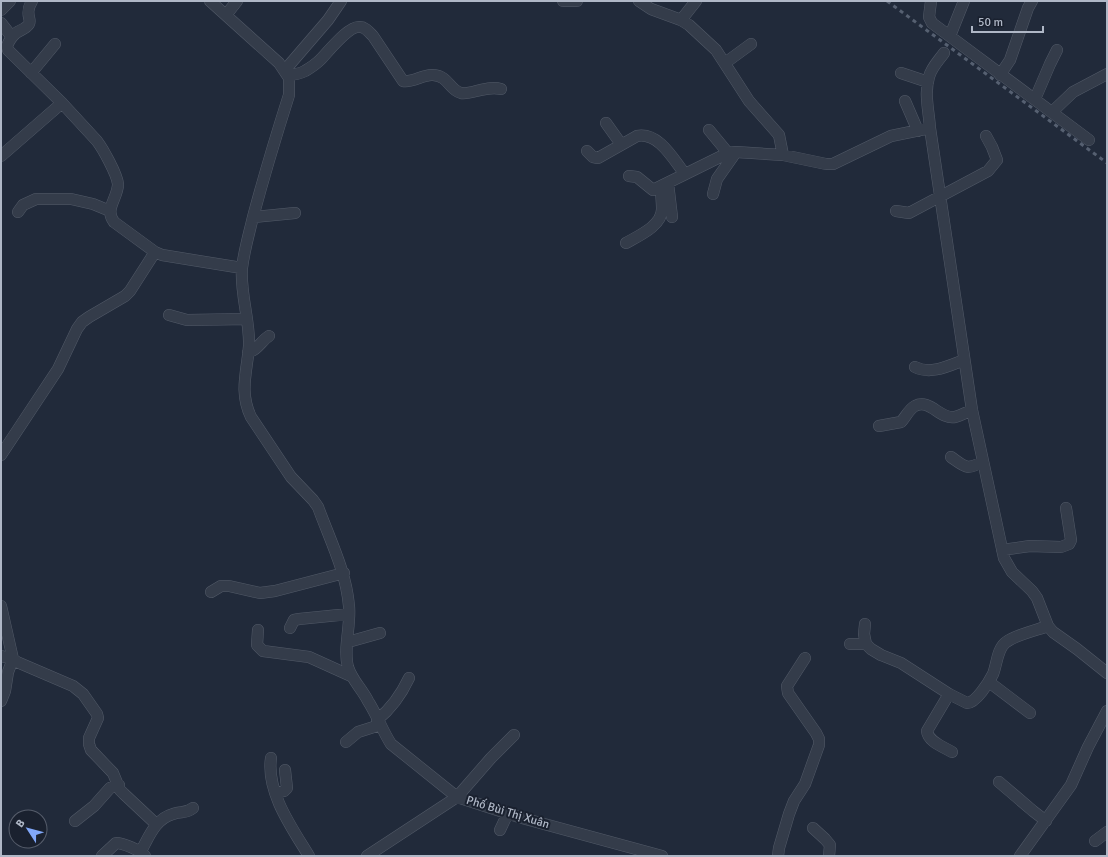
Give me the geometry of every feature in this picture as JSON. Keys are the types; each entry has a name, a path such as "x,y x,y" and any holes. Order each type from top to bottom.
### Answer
{"street":[{"path":"1,10 10,1"},
{"path":"32,1 27,11 30,20 29,24 12,37 7,46 8,50 62,102 97,141 118,184 110,211 110,217 114,222 155,252 242,268"},
{"path":"210,1 230,6 279,63 286,73 290,86 289,95 254,216 242,268 242,280 249,336 244,398 251,417 291,477 313,500 318,508 344,574 350,614 348,665 351,676 368,700 391,744 457,797 491,758 514,735"},
{"path":"286,73 328,20 341,1"},
{"path":"563,1 577,1"},
{"path":"639,1 651,9 681,20 697,31 716,50 749,101 779,135 783,155"},
{"path":"681,20 696,1"},
{"path":"931,1 930,21 1000,75 1035,99 1089,140"},
{"path":"950,36 964,1"},
{"path":"1000,75 1010,60 1028,8 1032,1"},
{"path":"1,23 12,37"},
{"path":"286,73 296,75 304,71 319,61 346,33 354,27 361,27 367,30 372,36 404,81 432,74 441,76 447,80 454,90 462,93 483,89 501,89"},
{"path":"31,73 55,44"},
{"path":"725,63 751,44"},
{"path":"1035,99 1057,50"},
{"path":"944,53 933,68 928,82 927,88 930,128 972,410 1002,550 1007,566 1037,598 1048,626 1053,632 1107,673"},
{"path":"901,73 928,82"},
{"path":"1052,112 1073,92 1107,74"},
{"path":"1,156 62,102"},
{"path":"905,102 918,130"},
{"path":"606,123 621,144"},
{"path":"629,176 637,177 652,189 658,189 685,174 732,153 783,155 832,164 891,136 930,128"},
{"path":"709,130 732,153"},
{"path":"587,151 593,157 598,158 637,136 649,136 659,142 685,174"},
{"path":"896,211 909,213 988,171 997,160 986,136"},
{"path":"713,194 717,179 732,153"},
{"path":"664,185 672,217"},
{"path":"626,243 650,228 661,217 664,185"},
{"path":"18,212 23,205 36,199 71,199 93,204 110,211"},
{"path":"254,216 295,213"},
{"path":"2,450 58,369 77,329 82,322 125,296 130,291 155,252"},
{"path":"169,315 186,320 247,319"},
{"path":"248,352 256,350 263,340 269,336"},
{"path":"915,367 922,370 931,371 964,360"},
{"path":"879,426 901,422 914,406 921,404 930,407 944,416 954,417 972,410"},
{"path":"951,457 965,467 973,467 983,461"},
{"path":"1002,550 1030,546 1061,547 1069,544 1071,540 1066,508"},
{"path":"211,592 222,586 229,586 260,593 275,591 344,574"},
{"path":"1,606 13,659 8,672 5,691 1,701"},
{"path":"290,628 294,620 298,619 350,614"},
{"path":"865,624 864,634 866,644"},
{"path":"850,644 866,644 880,655 901,663 949,694 970,703 974,701 989,682 1000,650 1004,644 1010,639 1048,626"},
{"path":"258,630 257,645 263,651 309,657 351,676"},
{"path":"348,642 380,633"},
{"path":"1,656 13,659 73,686 83,694 97,714 98,718 89,738 91,750 114,773 118,785 124,794 156,824"},
{"path":"778,856 789,814 794,801 805,784 819,745 819,739 816,732 788,693 787,686 805,658"},
{"path":"346,742 358,732 379,722 399,698 409,678"},
{"path":"989,682 1030,713"},
{"path":"949,694 927,731 931,739 952,752"},
{"path":"1020,856 1071,785 1088,747 1107,712"},
{"path":"271,758 269,769 276,793 284,813 309,856"},
{"path":"276,793 284,791 287,788 285,770"},
{"path":"999,782 1046,821"},
{"path":"75,821 94,806 110,788 118,785"},
{"name":"Phố Bùi Thị Xuân","path":"367,856 457,797 508,813 662,856"},
{"path":"102,856 116,843 120,843 143,854 156,824 166,816 175,813 187,812 193,808"},
{"path":"500,830 508,813"},
{"path":"813,828 826,839 830,845 829,856"},
{"path":"1095,841 1107,832"}],"railway":[{"path":"887,1 1107,163"}]}
